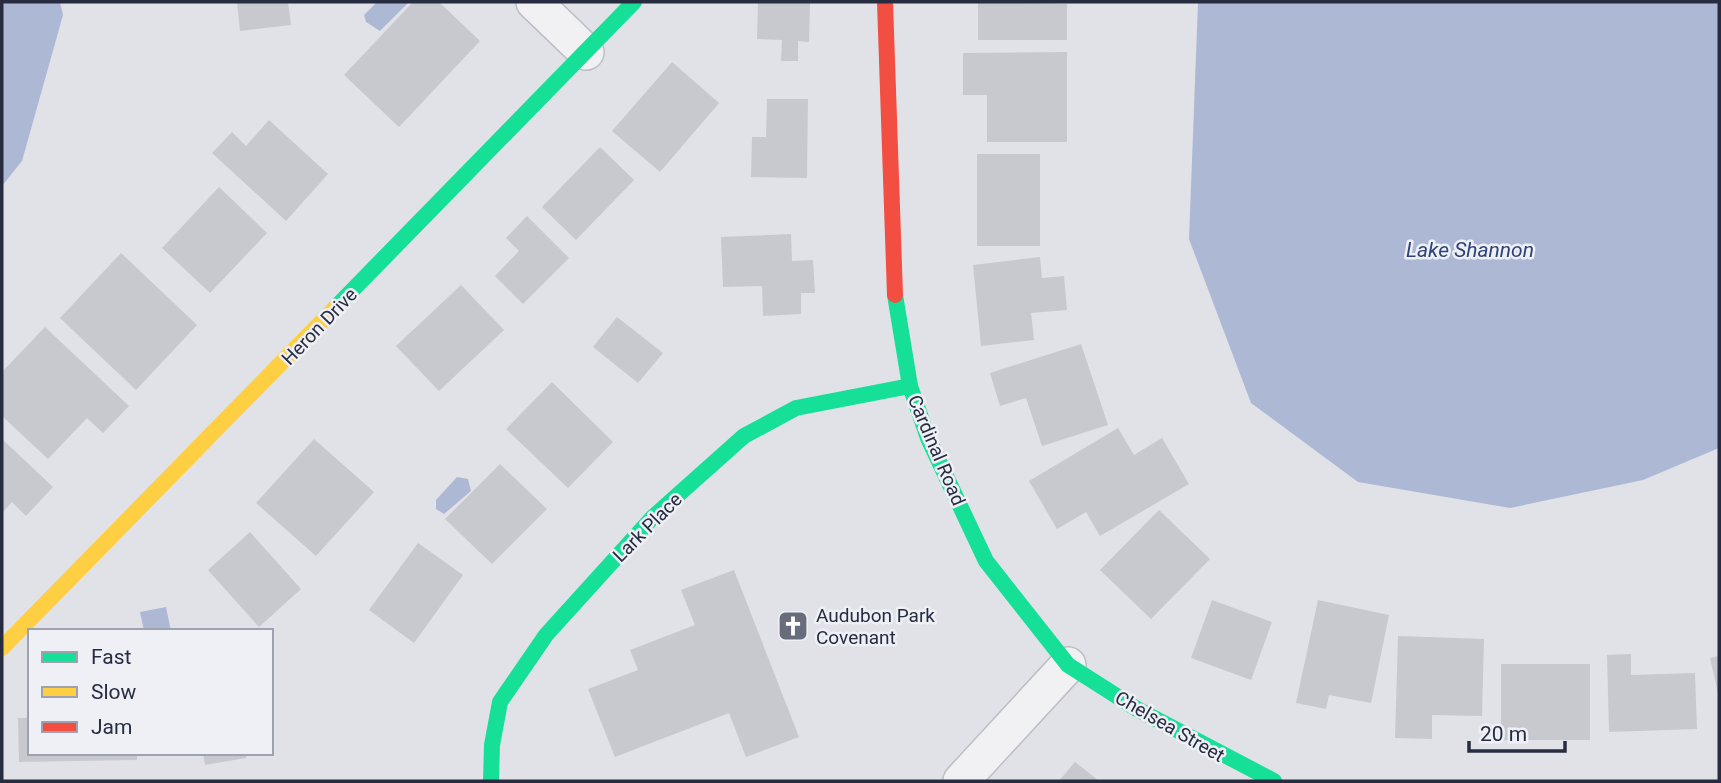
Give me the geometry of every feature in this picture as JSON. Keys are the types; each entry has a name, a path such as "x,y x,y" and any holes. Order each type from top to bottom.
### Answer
{"street":[{"path":"534,2 586,52"},
{"name":"Heron Drive","path":"2,648 634,2"},
{"name":"Cardinal Road","path":"885,2 895,306 910,386 928,438 986,561 1068,665"},
{"name":"Lark Place","path":"491,781 492,745 500,702 546,635 652,518 744,436 796,408 910,386"},
{"path":"961,781 1068,665"},
{"name":"Chelsea Street","path":"1068,665 1137,709 1274,781"}],"water":[{"path":"2,2 60,2 63,15 22,161 2,186"},
{"path":"377,2 409,2 380,31 366,22 364,15"},
{"name":"Lake Shannon","path":"1198,2 1719,2 1719,448 1643,480 1510,508 1358,482 1251,403 1189,239"},
{"path":"457,477 468,479 471,491 444,514 436,509 436,500"},
{"path":"166,607 171,629 144,629 140,612"}],"building":[{"path":"237,2 288,2 291,25 240,31"},
{"path":"413,2 439,2 480,41 399,127 344,75"},
{"path":"758,2 810,2 809,42 798,41 798,61 781,61 782,40 757,39"},
{"path":"978,2 1067,4 1067,40 978,40"},
{"path":"1067,52 1067,142 987,142 987,95 963,95 963,53"},
{"path":"672,62 719,103 660,172 612,131"},
{"path":"767,99 808,99 807,178 751,177 752,137 766,137"},
{"path":"269,120 328,174 286,221 212,153 232,132 246,146"},
{"path":"600,147 634,180 576,240 542,207"},
{"path":"977,154 1040,154 1040,246 977,246"},
{"path":"219,187 267,233 210,293 162,248"},
{"path":"527,216 569,258 523,304 495,276 519,251 506,238"},
{"path":"791,234 792,261 813,260 815,293 801,293 801,314 763,316 762,286 723,287 721,237"},
{"path":"121,253 197,325 136,390 60,318"},
{"path":"1040,257 1042,278 1064,276 1067,310 1031,313 1034,340 981,346 973,265"},
{"path":"461,285 504,330 439,391 396,346"},
{"path":"617,317 663,353 638,383 593,347"},
{"path":"45,327 129,406 103,433 87,418 48,459 2,416 2,372"},
{"path":"1081,344 1108,425 1042,446 1026,398 1000,406 990,373"},
{"path":"552,382 613,442 568,488 506,429"},
{"path":"1118,428 1134,455 1162,438 1189,484 1100,536 1086,512 1057,529 1029,481"},
{"path":"2,439 53,487 26,516 12,502 2,513"},
{"path":"314,439 374,492 316,556 256,503"},
{"path":"500,464 547,509 492,564 445,519"},
{"path":"1159,510 1210,559 1151,619 1100,570"},
{"path":"250,532 301,589 259,627 208,570"},
{"path":"418,543 463,575 414,643 369,610"},
{"path":"734,570 799,737 746,757 729,713 615,757 588,689 638,670 630,650 695,625 681,590"},
{"path":"1212,600 1272,622 1251,680 1191,658"},
{"path":"1318,600 1389,615 1371,703 1329,695 1326,709 1296,703"},
{"path":"1398,636 1484,639 1482,716 1432,715 1432,739 1395,738"},
{"path":"1631,654 1631,675 1695,673 1697,729 1609,732 1607,655"},
{"path":"1719,656 1719,693 1718,693 1710,658"},
{"path":"1501,664 1590,664 1590,740 1501,740"},
{"path":"18,718 28,718 28,755 137,755 137,760 19,762"},
{"path":"203,755 246,755 246,758 205,765"},
{"path":"1075,762 1099,781 1059,781"}],"traffic: fast":[{"path":"336,307 634,2"},
{"path":"895,295 910,386 928,438 986,561 1068,665 1137,709 1274,781"},
{"path":"491,781 492,745 500,702 546,635 652,518 744,436 796,408 910,386"}],"traffic: slow":[{"path":"2,648 336,307"}],"traffic: jam":[{"path":"885,2 895,295"}],"place":[{"name":"Audubon Park Covenant","path":"793,626"}]}
